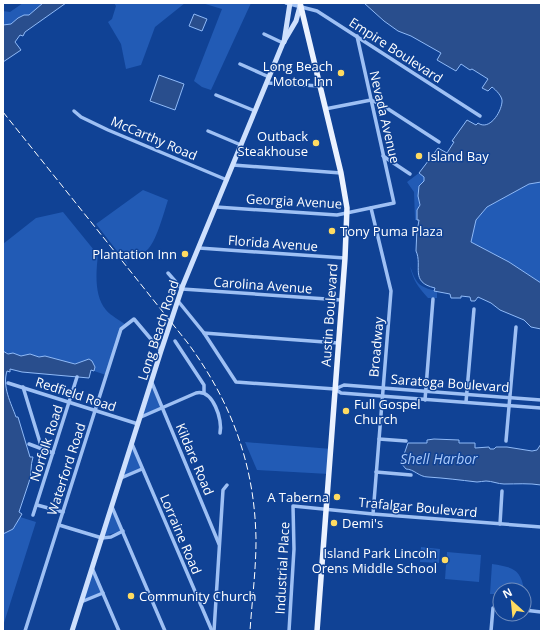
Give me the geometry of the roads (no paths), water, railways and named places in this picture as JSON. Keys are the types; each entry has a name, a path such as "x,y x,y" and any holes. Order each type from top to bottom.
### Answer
{"main road":[{"name":"Long Beach Road","path":"283,43 288,3"},
{"name":"Long Beach Road","path":"73,631 182,289 283,43 296,21 300,4"},
{"name":"Austin Boulevard","path":"300,4 340,173 347,213 345,258 316,631"}],"street":[{"name":"Empire Boulevard","path":"288,3 300,4 317,11 480,116"},
{"path":"264,34 283,43"},
{"name":"Nevada Avenue","path":"357,36 394,203"},
{"path":"240,64 269,77"},
{"path":"267,83 320,86"},
{"path":"216,95 255,111"},
{"path":"325,109 371,100 382,105 439,142"},
{"name":"McCarthy Road","path":"74,111 81,117 115,133 227,180"},
{"path":"208,131 241,145"},
{"path":"383,156 410,174"},
{"path":"233,165 340,173"},
{"name":"Georgia Avenue","path":"216,207 337,215 394,203"},
{"name":"Broadway","path":"371,208 391,291 373,514"},
{"name":"Florida Avenue","path":"199,248 345,258"},
{"path":"168,272 182,289"},
{"name":"Carolina Avenue","path":"182,289 341,300"},
{"path":"424,400 433,299"},
{"path":"178,301 204,333 338,343"},
{"path":"466,402 474,309"},
{"name":"Waterford Road","path":"25,631 121,329 134,319 161,351"},
{"path":"506,441 516,327"},
{"name":"Saratoga Boulevard","path":"204,333 236,382 335,389 344,385 541,400"},
{"path":"175,341 204,385 204,393"},
{"name":"Norfolk Road","path":"33,515 77,377"},
{"name":"Redfield Road","path":"8,383 138,424"},
{"name":"Kildare Road","path":"152,383 220,544"},
{"path":"24,387 42,449"},
{"name":"Saratoga Boulevard","path":"335,389 341,393 541,408"},
{"path":"141,417 196,394 204,393 210,398 222,425 220,433"},
{"path":"379,439 406,441"},
{"path":"29,444 53,453"},
{"name":"Lorraine Road","path":"132,444 213,631"},
{"path":"121,478 142,469"},
{"path":"376,472 411,475"},
{"path":"213,631 223,490 227,485"},
{"path":"500,524 502,491"},
{"path":"37,505 63,512"},
{"name":"Trafalgar Boulevard","path":"294,506 373,514 541,527"},
{"name":"Industrial Place","path":"288,631 294,537 294,506"},
{"path":"112,507 165,631"},
{"path":"59,525 102,538 123,531"},
{"path":"92,568 119,631"},
{"path":"81,602 103,593"},
{"path":"491,631 492,620"}],"water":[{"path":"43,3 66,3 25,32 23,36 20,35 15,42 21,50 3,62 3,25 11,24 24,15 29,15"},
{"path":"364,3 541,3 541,182 529,184 487,207 476,220 471,242 509,262 541,283 541,329 531,327 524,320 500,310 491,303 478,297 475,301 471,301 470,297 461,296 461,298 451,298 450,294 434,291 435,288 422,282 419,278 418,257 416,251 417,227 419,220 417,220 417,210 420,205 418,196 419,186 424,181 424,177 419,173 438,148 447,153 454,142 452,141 467,120 476,125 478,123 486,125 494,120 501,106 502,100 499,94 492,87 488,91 482,88 488,79 461,64 456,71 437,60 441,53 411,36 398,31"},
{"path":"194,14 207,19 202,31 189,26"},
{"path":"159,75 184,84 175,110 150,101"},
{"path":"3,351 8,354 13,353 21,356 30,354 39,357 45,356 75,364 89,359 95,367 94,371 91,370 89,378 22,372 10,369 10,372 7,371 6,389 16,417 18,417 30,457 33,457 30,479 19,512 22,514 13,529 3,534"},
{"name":"Shell Harbor","path":"427,440 459,440 459,443 475,443 475,448 489,447 490,449 494,449 496,447 507,447 532,451 537,450 541,444 541,485 502,484 488,481 477,482 425,477 412,470 406,469 401,463 408,443 427,443"}],"railway":[{"path":"3,112 187,342 203,364 228,411 238,435 245,460 255,512 256,551 250,631"}],"place":[{"name":"Long Beach Motor Inn","path":"341,73"},
{"name":"Outback Steakhouse","path":"316,143"},
{"name":"Island Bay","path":"419,156"},
{"name":"Tony Puma Plaza","path":"332,231"},
{"name":"Plantation Inn","path":"185,254"},
{"name":"Full Gospel Church","path":"346,411"},
{"name":"A Taberna","path":"337,497"},
{"name":"Demi's","path":"334,523"},
{"name":"Island Park Lincoln Orens Middle School","path":"445,560"},
{"name":"Community Church","path":"131,596"}]}
